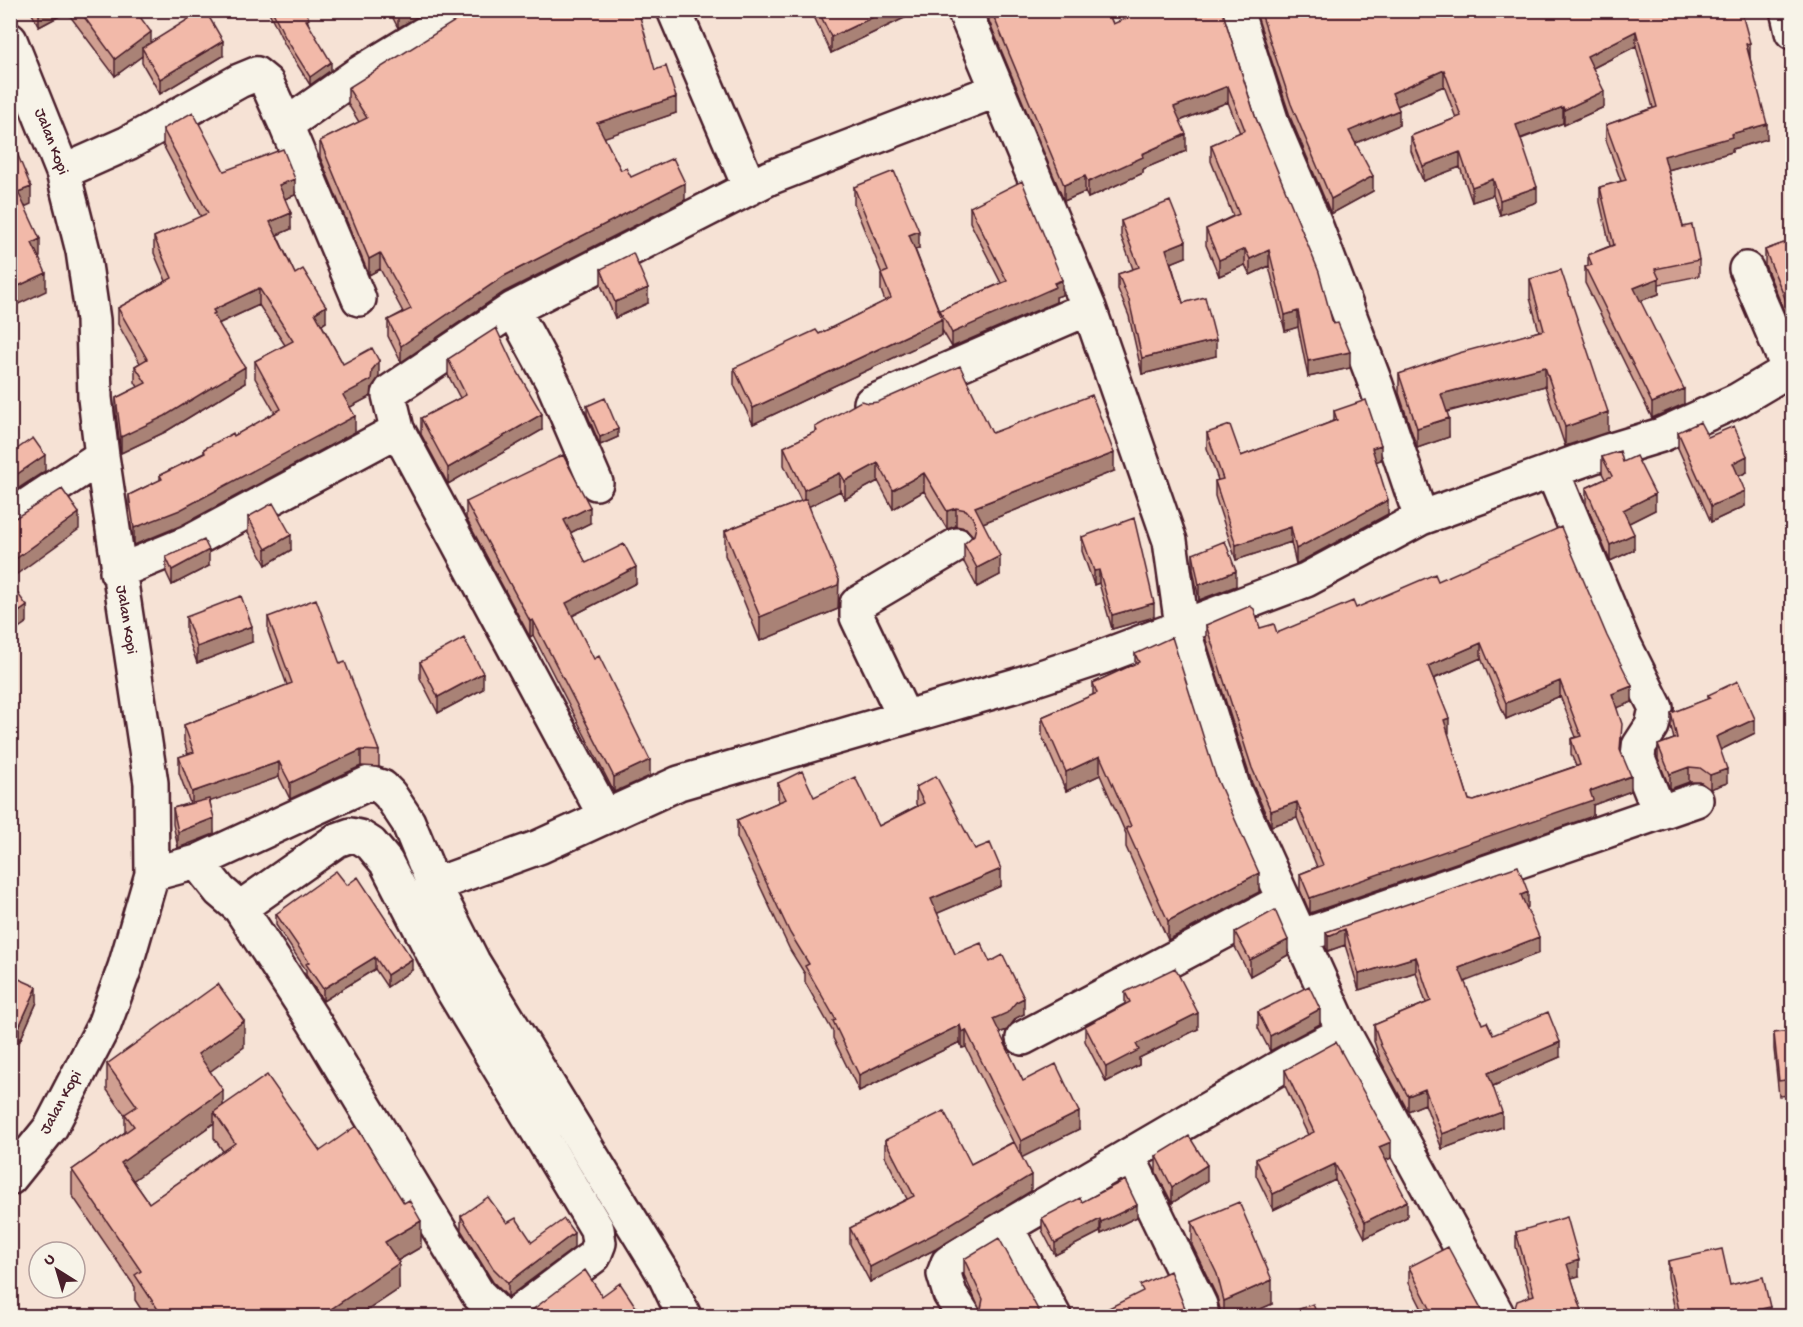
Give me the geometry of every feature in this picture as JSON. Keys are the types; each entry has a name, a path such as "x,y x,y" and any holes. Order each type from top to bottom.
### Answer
{"street":[{"path":"674,10 750,188"},
{"path":"1236,10 1273,126 1322,240 1422,518"},
{"path":"1787,10 1792,32"},
{"path":"970,13 997,90 1089,308 1170,541 1182,626 1234,790 1282,901 1344,1033 1498,1317"},
{"path":"286,125 358,74 450,18"},
{"name":"Jalan Kopi","path":"10,40 63,172 83,251 93,320 95,398 102,456 117,572 151,783 152,874 125,967 104,1025 51,1127 10,1178"},
{"path":"63,172 128,144 239,81 256,74 267,83 359,299"},
{"path":"604,816 397,429 389,395 391,391 513,309 750,188 836,150 997,90"},
{"path":"434,885 539,847 680,783 904,716 1028,682 1306,580 1422,518 1553,473 1605,452 1661,435 1738,400 1791,369 1746,269"},
{"path":"871,403 1089,308"},
{"path":"513,309 553,383 596,483"},
{"path":"117,572 188,543 397,429"},
{"path":"10,517 102,456"},
{"path":"1553,473 1624,644 1656,708 1652,726 1639,746 1638,759 1659,811"},
{"path":"904,716 857,617 857,604 957,545"},
{"path":"152,874 197,862 369,783 382,787 408,822 434,885 473,962 665,1276 684,1317"},
{"path":"1299,937 1696,800"},
{"path":"240,908 337,840 351,835 360,837 371,844 386,862 450,986 597,1229 599,1243 594,1256 514,1317"},
{"path":"197,862 220,891 240,908 315,1022 478,1294 500,1317"},
{"path":"1023,1038 1282,901"},
{"path":"964,1317 950,1294 944,1274 948,1263 1299,1056 1344,1033"},
{"path":"1128,1156 1200,1305 1203,1317"},
{"path":"1006,1227 1054,1317"}],"building":[{"path":"79,10 135,10 151,32 115,59"},
{"path":"203,10 223,41 160,79 142,48"},
{"path":"272,10 305,10 309,19 306,20 331,62 310,77 285,37"},
{"path":"466,10 638,10 655,70 666,66 676,97 597,123 621,170 626,168 631,177 673,158 685,183 504,276 401,346 388,320 411,309 380,253 369,259 320,141 367,118 348,88 460,18"},
{"path":"818,10 888,10 831,37"},
{"path":"991,10 1107,10 1113,24 1146,10 1222,10 1255,116 1319,272 1333,324 1338,323 1350,352 1308,361 1298,311 1285,315 1269,250 1250,259 1245,249 1219,260 1206,229 1239,214 1211,145 1245,130 1228,86 1174,107 1186,134 1088,182 1085,176 1064,185"},
{"path":"1260,10 1741,10 1750,43 1746,44 1767,124 1731,134 1732,137 1664,156 1683,227 1692,225 1699,260 1655,269 1659,278 1634,288 1684,389 1652,403 1585,267 1592,265 1588,255 1614,245 1600,187 1626,180 1606,125 1657,107 1636,31 1587,56 1604,91 1564,110 1563,107 1516,125 1537,187 1500,200 1493,179 1472,187 1460,152 1423,166 1411,136 1461,116 1444,70 1392,93 1399,110 1349,131 1373,176 1331,199 1291,104"},
{"path":"193,112 224,171 283,149 295,179 279,185 291,213 270,222 295,274 303,269 326,306 315,313 343,364 372,348 379,361 372,370 371,380 343,395 355,416 180,510 134,528 129,495 162,479 160,475 205,453 204,449 233,433 234,436 281,409 255,361 293,341 259,288 213,310 215,313 213,314 245,367 165,416 121,437 116,398 146,383 135,366 147,359 118,308 172,278 154,237 208,213 163,129"},
{"path":"10,136 31,187 18,192 40,239 32,243 46,273 10,290"},
{"path":"894,171 919,231 909,235 942,319 753,408 734,368 816,330 819,334 891,298 881,274 888,271 854,187"},
{"path":"1022,181 1062,280 1054,283 1056,287 952,333 940,310 1007,281 970,207"},
{"path":"1170,201 1186,241 1166,249 1183,303 1205,297 1216,340 1142,358 1129,300 1118,274 1139,267 1121,221"},
{"path":"1792,240 1792,315 1765,250"},
{"path":"633,253 648,288 615,302 601,269"},
{"path":"1561,270 1608,412 1565,427 1545,367 1441,394 1449,418 1417,428 1399,374 1459,353 1544,330 1530,279"},
{"path":"496,328 513,364 542,414 448,468 421,418 466,395 448,359"},
{"path":"960,366 992,433 1092,395 1114,453 975,507 1000,556 977,568 964,544 974,535 976,527 973,518 966,510 956,508 947,511 924,473 893,490 878,463 845,481 840,473 804,490 784,447 817,431 815,427 861,401 878,402"},
{"path":"605,398 618,429 600,437 587,406"},
{"path":"1366,400 1381,445 1372,448 1388,500 1296,549 1291,527 1236,545 1215,481 1223,479 1207,433 1230,425 1241,456 1337,420 1334,411"},
{"path":"1700,422 1708,437 1734,426 1747,456 1733,463 1745,491 1711,506 1678,432"},
{"path":"33,438 45,455 10,479 10,454"},
{"path":"1620,451 1623,462 1636,456 1655,494 1623,510 1634,534 1610,545 1586,488 1612,476 1602,457"},
{"path":"563,455 590,507 564,520 586,563 624,544 636,567 566,603 594,659 599,656 650,760 614,777 533,620 530,621 466,502"},
{"path":"62,489 79,513 10,563 10,520"},
{"path":"806,499 839,580 838,585 760,617 725,531"},
{"path":"273,503 291,535 266,549 248,517"},
{"path":"1134,518 1154,603 1112,615 1099,570 1094,571 1082,537"},
{"path":"1561,527 1607,636 1632,686 1612,694 1622,724 1620,750 1631,776 1590,791 1593,800 1310,898 1300,874 1323,865 1297,802 1271,811 1252,768 1206,625 1250,606 1254,609 1260,628 1274,624 1277,633 1353,601 1356,608 1435,574 1438,581","holes":["1481,643 1506,703 1560,681 1581,736 1571,739 1580,765 1474,801 1469,800 1444,720 1449,718 1428,666"]},
{"path":"204,540 209,550 172,570 166,557"},
{"path":"1225,541 1236,571 1199,585 1193,554"},
{"path":"10,583 27,606 10,618"},
{"path":"241,596 252,626 197,647 186,617"},
{"path":"316,599 340,664 345,662 379,751 361,750 290,783 279,762 192,792 179,757 194,752 184,725 292,683 268,617"},
{"path":"1172,637 1216,777 1259,873 1168,921 1126,828 1131,826 1100,756 1066,772 1042,717 1097,693 1093,683 1139,662 1135,654"},
{"path":"464,638 483,673 438,697 420,662"},
{"path":"1738,681 1755,719 1716,737 1727,769 1710,775 1700,768 1689,767 1670,774 1658,745 1677,738 1671,713 1710,698 1708,695"},
{"path":"802,771 814,797 855,777 879,826 924,803 916,787 936,776 975,849 990,843 1001,869 931,899 955,954 981,943 990,962 1003,955 1024,998 1016,1002 1007,1013 993,1019 1023,1081 1056,1064 1079,1112 1021,1141 966,1030 962,1032 960,1025 859,1075 833,1021 836,1020 805,966 809,964 790,933 737,820 786,799 778,783"},
{"path":"209,799 214,818 178,832 173,808"},
{"path":"1518,866 1528,892 1521,895 1539,937 1459,968 1482,1024 1487,1022 1493,1035 1548,1012 1560,1042 1488,1073 1502,1112 1442,1134 1425,1089 1408,1096 1381,1046 1374,1025 1431,1001 1416,957 1359,974 1345,929 1328,936 1326,932"},
{"path":"336,871 347,885 358,877 412,959 387,975 375,957 323,989 306,964 309,962 276,914"},
{"path":"1275,910 1288,940 1250,960 1235,932"},
{"path":"1175,968 1198,1013 1136,1044 1139,1050 1106,1067 1085,1026 1130,1002 1125,992"},
{"path":"10,975 37,987 19,1027 10,1023"},
{"path":"218,984 244,1021 198,1054 223,1090 121,1163 149,1203 235,1143 214,1112 267,1075 320,1151 356,1126 404,1203 409,1200 421,1221 385,1242 399,1263 319,1317 163,1317 135,1275 141,1271 72,1170 134,1126 125,1114 137,1106 107,1064"},
{"path":"1309,986 1320,1009 1270,1036 1258,1012"},
{"path":"1792,1031 1792,1079 1779,1081 1774,1033"},
{"path":"1336,1042 1391,1142 1379,1147 1407,1201 1365,1222 1335,1164 1273,1194 1256,1159 1314,1132 1285,1070"},
{"path":"944,1111 971,1164 1014,1142 1031,1175 936,1233 870,1267 850,1228 914,1196 885,1140"},
{"path":"1189,1136 1207,1165 1172,1187 1156,1156"},
{"path":"1125,1180 1137,1205 1101,1222 1100,1219 1055,1243 1042,1218 1080,1198 1082,1202"},
{"path":"488,1197 507,1223 516,1218 532,1242 564,1219 574,1233 508,1283 493,1268 461,1216"},
{"path":"1239,1202 1272,1280 1224,1301 1217,1274 1192,1222"},
{"path":"1567,1217 1579,1260 1567,1264 1585,1317 1507,1317 1514,1311 1517,1301 1534,1295 1516,1232"},
{"path":"999,1238 1042,1317 974,1317 981,1309 983,1299 964,1259"},
{"path":"1448,1247 1482,1310 1489,1317 1419,1317 1432,1312 1409,1267"},
{"path":"1722,1249 1730,1285 1763,1277 1770,1307 1743,1313 1743,1317 1672,1317 1680,1314 1668,1261"},
{"path":"585,1270 602,1296 620,1283 642,1316 534,1317 531,1311"},
{"path":"1170,1271 1185,1308 1167,1317 1091,1317 1143,1291 1140,1285"},
{"path":"1313,1304 1318,1317 1279,1317"}]}
